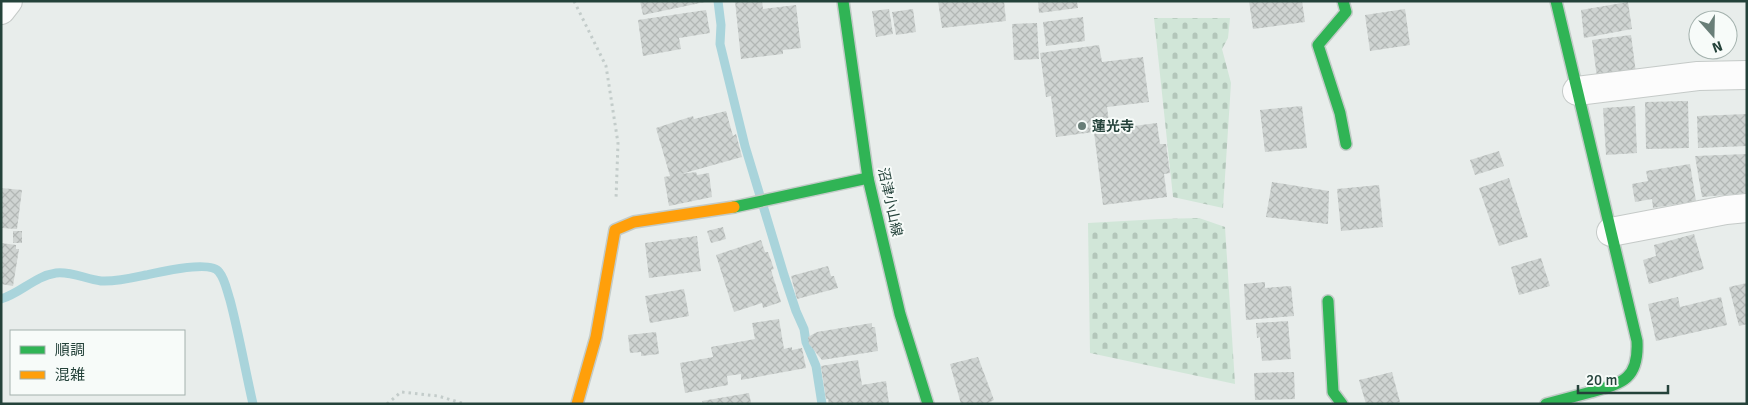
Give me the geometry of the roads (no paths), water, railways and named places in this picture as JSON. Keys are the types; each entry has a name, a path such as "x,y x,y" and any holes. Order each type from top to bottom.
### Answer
{"street":[{"path":"1,10 8,1"},
{"name":"沼津小山線","path":"843,1 868,178 900,314 928,404"},
{"path":"1343,1 1346,12 1318,45 1340,113 1346,144"},
{"path":"1546,404 1619,384 1630,374 1638,358 1637,341 1556,1"},
{"path":"1577,91 1698,76 1747,75"},
{"path":"577,404 596,337 615,230 634,222 718,210 868,178"},
{"path":"1611,232 1726,210 1747,208"},
{"path":"1328,301 1334,392 1342,404"}],"waterway":[{"path":"718,1 721,25 720,44 745,146 784,275 816,366 822,404"},
{"path":"1,299 41,277 56,273 67,273 106,281 123,280 185,268 206,267 214,269 219,272 226,285 253,404"}],"place":[{"name":"蓮光寺","path":"1082,126"}]}
